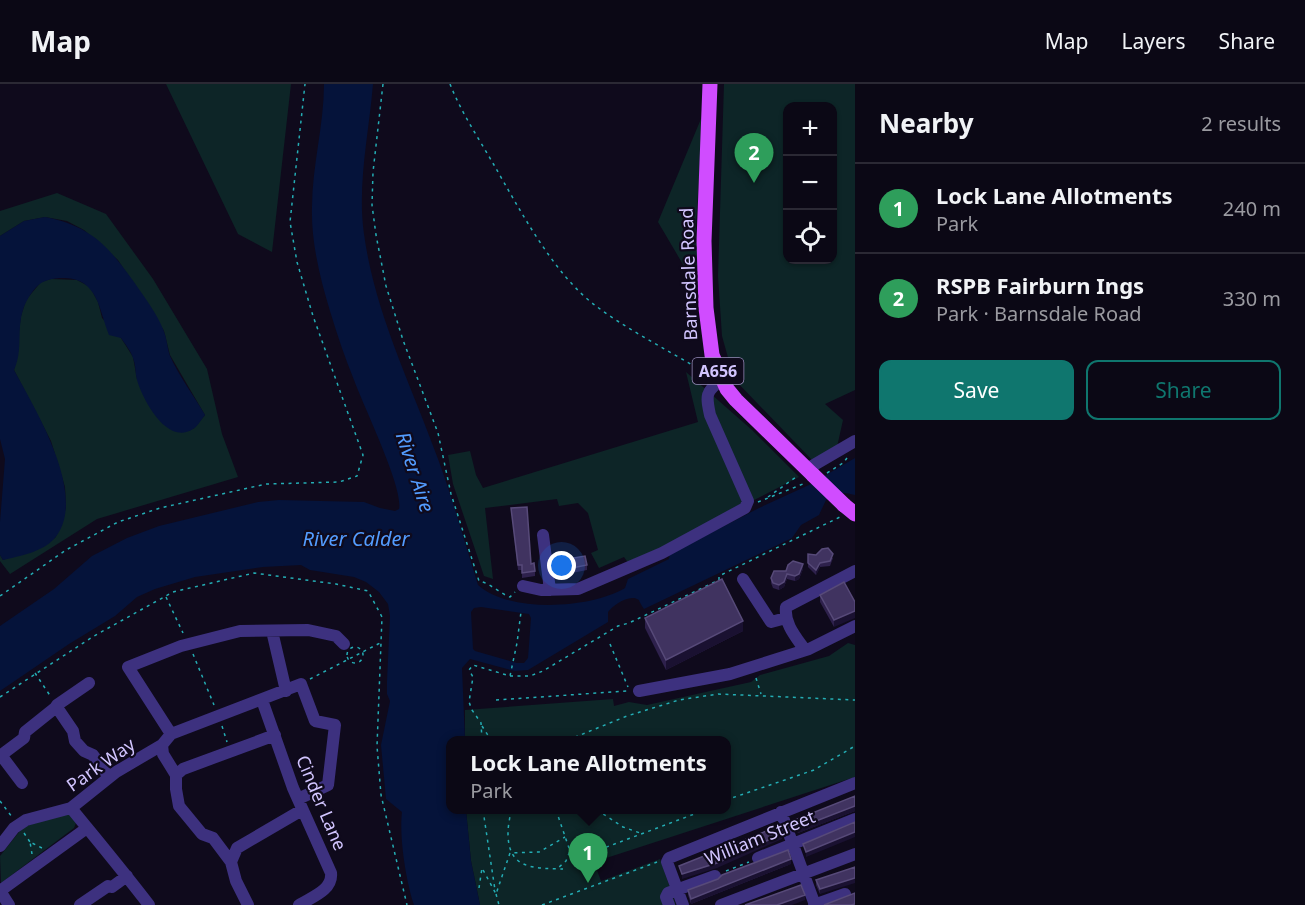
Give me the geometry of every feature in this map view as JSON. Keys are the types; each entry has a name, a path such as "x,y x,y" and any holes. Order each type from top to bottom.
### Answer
{"main road":[{"name":"Barnsdale Road","path":"710,84 705,291 717,383 847,511"}],"street":[{"path":"523,586 531,589 578,589 662,553 748,506 744,489 710,415 706,400 709,390 717,383"},
{"path":"812,475 855,441"},
{"path":"543,535 550,590"},
{"path":"805,650 786,618 786,607 855,572"},
{"path":"743,579 767,619 771,622 786,618"},
{"path":"639,691 729,674 805,650 855,626"},
{"path":"231,862 237,848 328,785 335,725 315,721 301,684 171,734 128,668 189,644 240,631 309,630 336,636 344,644"},
{"path":"272,631 286,691"},
{"path":"22,783 0,756 24,738 25,732 89,683"},
{"name":"Cinder Lane","path":"262,700 300,804 332,877 327,888 299,905"},
{"path":"56,707 73,731 75,741 84,751 93,755 110,777"},
{"name":"Park Way","path":"0,846 5,838 26,820 70,808 110,777 162,745 171,734"},
{"path":"248,905 236,881 231,862 213,838 202,834 179,806 176,789 179,772 275,735"},
{"name":"Park Way","path":"162,745 163,754 179,772"},
{"path":"683,905 668,860 855,783"},
{"path":"70,808 127,876 148,905"},
{"path":"781,812 814,905 845,894"},
{"name":"William Street","path":"758,858 855,819"},
{"path":"9,905 0,891 87,828"},
{"path":"722,905 855,854"},
{"path":"80,905 127,876"},
{"name":"William Street","path":"678,891 715,876"},
{"path":"669,905 667,895 678,891"}],"path":[{"path":"0,596 66,550 118,522 160,508 266,484 339,482 357,476 363,455 313,316 297,262 290,222 305,84"},
{"path":"383,84 376,136 372,205 386,286 403,340 438,433 451,494 479,581 510,597 523,586"},
{"path":"450,84 511,195 536,236 563,273 595,305 694,366 717,383"},
{"path":"748,506 812,475 843,464 849,456"},
{"path":"765,499 812,475"},
{"path":"488,736 469,702 473,677 469,670 473,665 510,674 530,676 543,671 618,626 629,623 719,580 719,576 847,511"},
{"path":"165,596 189,644 228,742 238,748"},
{"path":"510,674 521,612"},
{"path":"301,684 382,642"},
{"path":"496,700 629,691 610,644"},
{"path":"348,659 347,654 351,648 358,648 362,652"},
{"path":"348,659 357,662 362,657 362,652"},
{"path":"752,667 761,694"},
{"path":"35,673 56,707"},
{"path":"580,736 627,716 679,700 718,694 761,694 855,700"},
{"path":"481,723 482,736"},
{"path":"731,798 814,770 855,746"},
{"path":"378,760 381,795 407,905"},
{"path":"0,801 19,825"},
{"path":"484,814 499,905"},
{"path":"496,894 510,853 508,833 510,814"},
{"path":"557,814 570,851 566,861 557,868"},
{"path":"603,814 622,826 641,833"},
{"path":"570,851 588,854 694,814"},
{"path":"510,853 539,852 565,837"},
{"path":"510,853 515,859 533,868 563,868"},
{"name":"William Street","path":"715,876 758,858"},
{"path":"542,905 668,860"},
{"path":"479,888 482,868 496,894"}],"green space":[{"path":"166,84 291,84 272,252 238,234"},
{"path":"724,84 855,84 855,390 825,404 843,420 837,447 812,460 734,379 722,336 718,276"},
{"path":"703,114 696,225 698,290 658,222"},
{"path":"57,193 106,214 153,279 207,369 222,434 238,477 97,519 10,574 0,561 0,555 3,560 55,538 62,524 66,507 65,487 51,441 14,370 21,316 26,300 41,282 51,279 77,280 90,287 98,302 102,318 121,338 133,357 137,379 193,429 205,415 170,355 164,331 118,260 84,230 67,221 45,217 24,221 0,236 0,211"},
{"path":"686,372 752,430 799,477 629,564 624,557 599,568 591,553 598,550 588,513 578,503 559,506 557,499 485,508 493,579 484,576 453,484 448,455 470,451 476,475 483,488 698,422"},
{"path":"848,643 855,645 855,777 594,862 601,881 660,859 676,905 480,905 471,861 466,814 731,814 731,736 465,736 465,710 613,699 614,706 629,702 647,705 751,682 760,675 829,656"},
{"path":"69,812 76,823 74,828 1,883 0,856 23,827"}],"water":[{"path":"324,84 373,84 362,197 362,215 369,264 385,321 428,431 478,585 492,594 529,604 571,604 610,595 625,588 628,579 669,559 670,554 809,485 855,458 855,495 840,493 826,500 819,515 801,525 792,538 644,609 639,600 635,598 622,601 608,612 608,622 528,670 515,671 470,659 462,668 465,736 446,736 446,814 466,814 471,861 480,905 414,905 404,859 401,834 402,812 386,799 381,745 390,701 387,694 387,681 390,616 388,604 379,592 366,582 354,577 310,570 301,565 263,567 195,577 137,597 115,616 0,691 0,626 54,589 92,556 127,538 159,526 258,502 279,500 364,502 395,511 399,509 395,484 382,446 341,346 317,260 312,220","holes":["474,608 529,614 531,618 528,658 524,663 517,663 473,649 471,612"]},
{"path":"45,217 87,232 116,258 157,317 164,332 170,356 205,415 194,428 183,433 165,426 150,409 137,380 134,361 129,350 121,338 109,335 91,290 76,280 65,278 51,279 39,284 26,301 22,312 19,351 14,370 55,454 63,478 66,501 63,522 54,539 30,553 3,560 0,555 5,459 0,439 0,236 24,221"}],"building":[{"path":"527,507 531,564 534,563 535,571 522,573 522,565 518,565 511,508"},
{"path":"828,548 833,554 830,561 820,563 816,570 808,563 808,554 816,555 822,549"},
{"path":"585,556 587,565 557,571 555,561"},
{"path":"793,561 803,564 799,574 795,576 787,574 784,582 779,585 773,583 771,578 774,571 786,571 788,565"},
{"path":"722,579 743,621 666,660 645,618"},
{"path":"844,582 855,602 855,611 834,620 820,595"},
{"path":"855,796 855,806 798,828 795,820"},
{"path":"855,822 855,832 806,852 803,844"},
{"path":"779,826 782,834 717,863 682,874 679,866"},
{"path":"788,850 791,859 691,899 688,890"},
{"path":"855,867 855,878 820,889 816,880"},
{"path":"801,885 805,895 777,905 745,905"},
{"path":"855,893 855,904 824,905"}],"place":[{"name":"RSPB Fairburn Ings","path":"754,183"},
{"name":"Lock Lane Allotments","path":"588,883"}],"water label":[{"name":"River Aire","path":"415,472"},
{"name":"River Calder","path":"356,539"}]}
